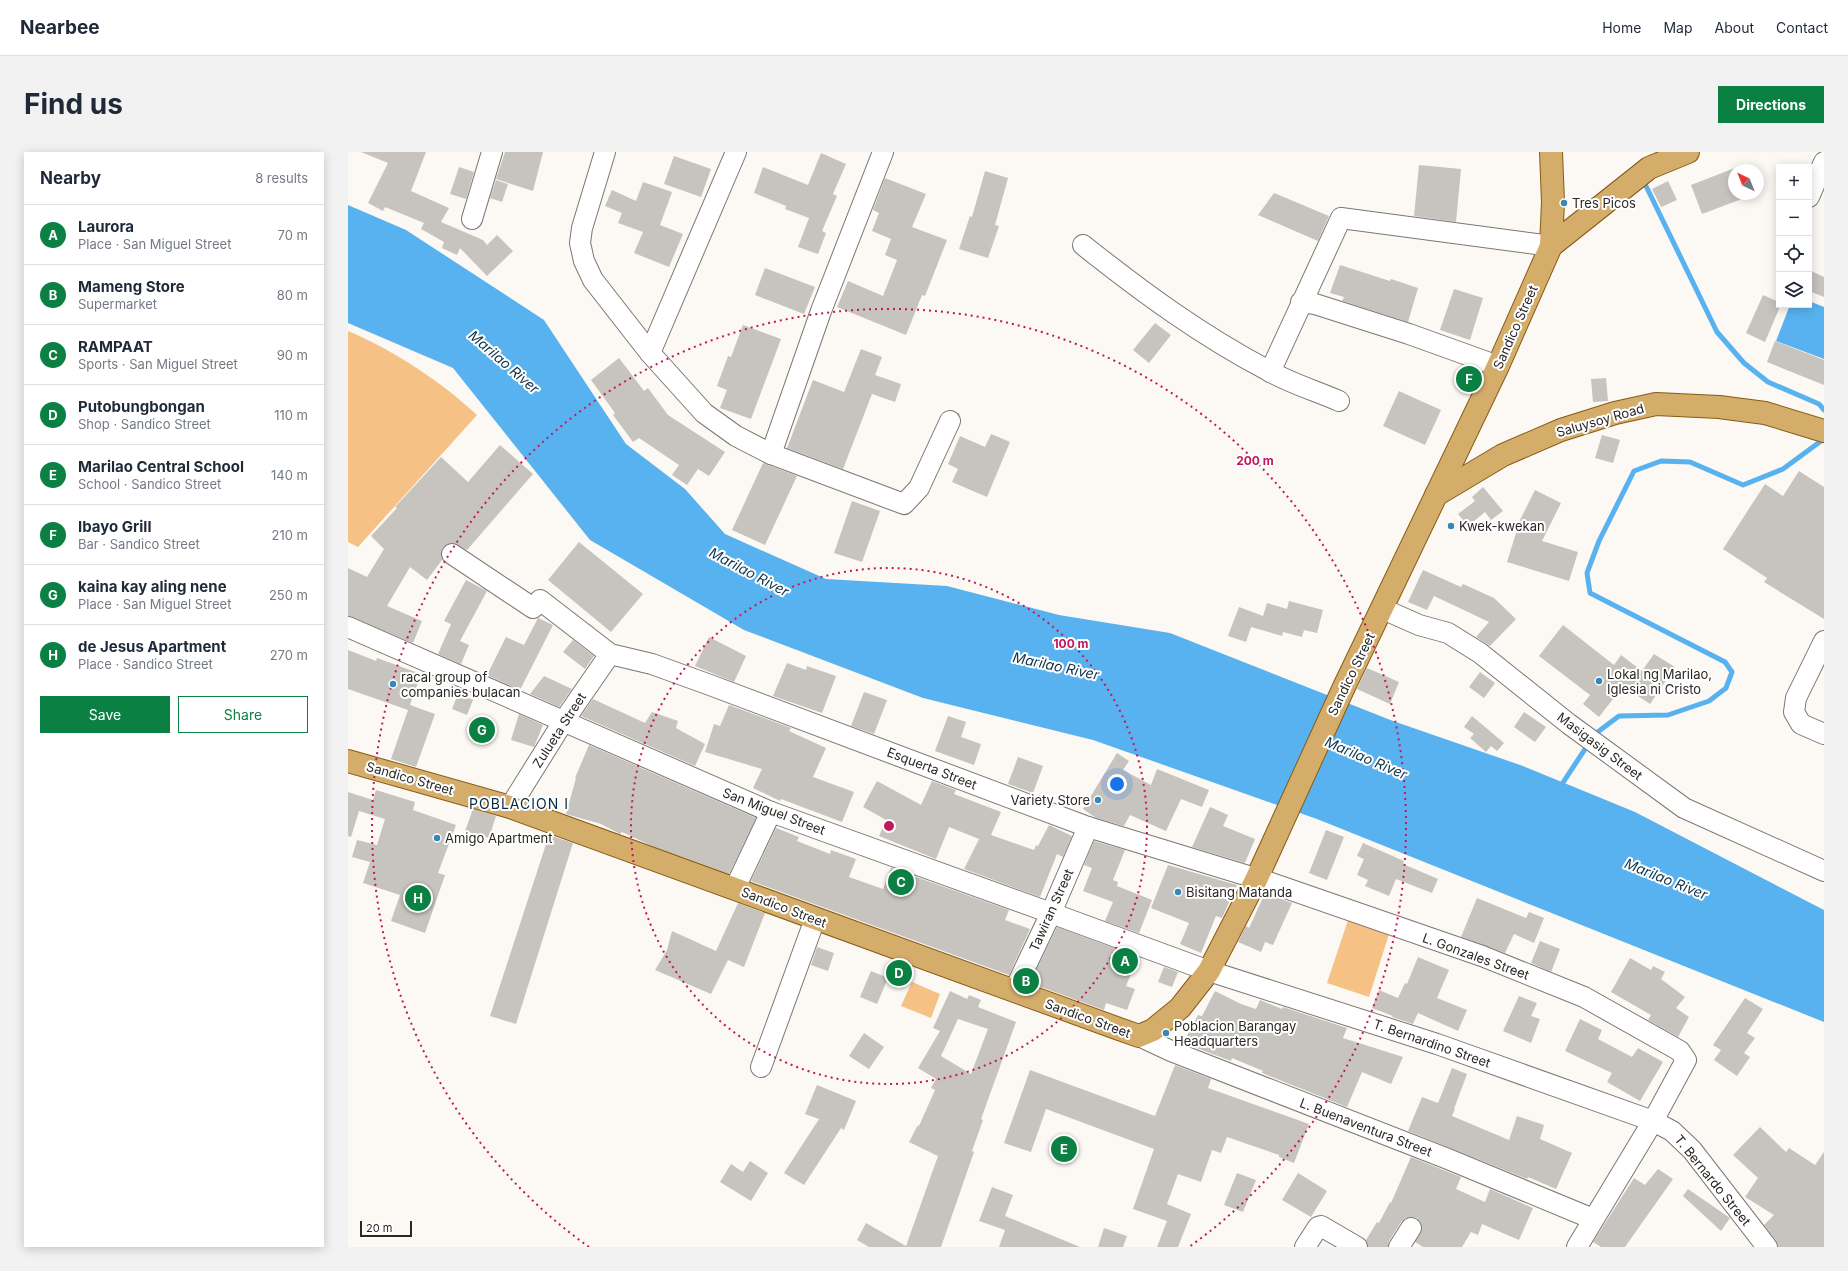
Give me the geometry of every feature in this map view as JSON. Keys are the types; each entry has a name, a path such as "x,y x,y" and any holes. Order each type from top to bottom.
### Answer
{"main road":[{"name":"Sandico Street","path":"348,761 510,807 1139,1036 1153,1030 1180,1008 1209,971 1256,880 1344,687 1383,609 1498,366 1550,246 1553,202 1551,152"},
{"name":"Sandico Street","path":"1550,246 1649,168 1688,152"},
{"name":"Saluysoy Road","path":"1436,495 1503,455 1561,430 1615,413 1656,404 1719,407 1765,413 1824,431"}],"street":[{"path":"472,219 492,152"},
{"path":"606,152 582,228 580,243 584,261 593,280 650,353 704,413 736,436 771,454 904,504 919,488 950,420"},
{"path":"650,353 736,152"},
{"path":"771,454 821,311 883,152"},
{"path":"1812,190 1824,162"},
{"path":"1270,372 1340,218 1550,246"},
{"path":"1083,245 1140,291 1206,335 1270,372 1339,401"},
{"path":"1301,302 1315,304 1409,334 1498,366"},
{"path":"452,554 533,608 540,600 610,654"},
{"name":"Masigasig Street","path":"1383,609 1419,625 1448,633 1480,654 1570,724 1684,808 1824,871"},
{"name":"San Miguel Street","path":"348,627 771,812 1209,971"},
{"path":"1824,641 1796,698 1794,712 1802,724 1824,734"},
{"name":"Zulueta Street","path":"510,807 563,722 610,654"},
{"name":"Esquerta Street","path":"610,654 652,664 710,685 1088,828 1256,880"},
{"path":"735,888 771,812"},
{"name":"Tawiran Street","path":"1014,991 1051,913 1088,828"},
{"name":"L. Gonzales Street","path":"1256,880 1482,956 1584,997 1680,1051 1685,1056 1686,1060 1653,1121"},
{"path":"761,1067 815,919"},
{"name":"T. Bernardino Street","path":"1209,971 1437,1044 1653,1121"},
{"name":"L. Buenaventura Street","path":"1139,1036 1171,1051 1448,1159 1593,1219"},
{"path":"1577,1247 1653,1121"},
{"name":"T. Bernardo Street","path":"1653,1121 1672,1131 1692,1150 1767,1247"},
{"path":"1306,1247 1318,1227 1322,1226 1358,1247"},
{"path":"1399,1247 1411,1228"}],"shaded area":[{"path":"348,331 400,357 448,390 477,415 358,547 348,542"},
{"path":"1349,917 1390,931 1369,997 1327,983"},
{"path":"912,982 940,994 931,1018 901,1006"}],"water":[{"name":"Marilao River","path":"348,205 406,230 544,320 626,444 685,489 725,534 826,579 947,586 1059,615 1170,633 1393,721 1523,766 1635,812 1824,910 1824,1022 1317,819 1093,740 923,698 744,630 590,540 453,368 348,323"},
{"path":"1812,302 1824,307 1824,359 1776,341 1789,308 1812,308"}],"building":[{"path":"361,152 426,152 411,191 449,208 441,222 483,240 487,245 497,235 513,251 487,276 460,248 457,255 442,248 444,242 421,229 424,223 385,207 383,211 368,203 388,163"},
{"path":"505,152 543,152 533,191 496,179"},
{"path":"821,153 846,164 833,194 837,196 822,231 826,233 818,254 798,247 809,218 785,209 786,206 754,193 763,167 808,185"},
{"path":"674,156 711,169 701,197 664,184"},
{"path":"1419,165 1461,169 1456,222 1414,216"},
{"path":"459,167 474,172 466,199 450,194"},
{"path":"985,171 1008,178 995,225 999,226 988,258 959,249 970,216 972,217"},
{"path":"1728,171 1728,200 1739,200 1702,214 1691,185"},
{"path":"885,178 926,194 912,227 947,240 925,296 922,295 906,335 837,307 848,281 883,296 897,260 885,255 891,239 872,231 879,213 873,210"},
{"path":"496,180 508,184 502,202 490,198"},
{"path":"1668,181 1677,200 1661,207 1652,189"},
{"path":"643,182 672,192 660,225 683,234 669,267 634,253 643,232 618,223 622,213 605,206 612,190 636,201"},
{"path":"1274,193 1329,216 1318,241 1258,215"},
{"path":"1340,265 1390,281 1391,279 1418,288 1408,322 1342,301 1344,297 1330,293"},
{"path":"765,268 815,287 804,314 755,295"},
{"path":"1812,271 1824,277 1824,297 1812,292"},
{"path":"1454,289 1483,298 1470,340 1440,330"},
{"path":"1763,295 1776,301 1776,308 1779,309 1765,342 1746,333"},
{"path":"1155,323 1171,335 1149,363 1133,350"},
{"path":"743,325 781,339 751,419 720,408 727,390 717,386 728,356 731,357"},
{"path":"1775,341 1824,360 1824,385 1767,362"},
{"path":"861,349 882,357 875,375 901,384 895,402 872,394 843,469 787,448 813,380 844,392"},
{"path":"619,358 644,391 648,388 668,415 725,452 709,476 698,469 687,485 672,475 679,465 639,438 633,442 613,415 615,413 591,380"},
{"path":"1606,378 1608,401 1593,402 1591,379"},
{"path":"1399,391 1441,410 1425,445 1383,426"},
{"path":"991,434 1010,442 987,497 952,482 958,469 948,464 960,436 985,447"},
{"path":"1602,435 1620,440 1613,463 1595,458"},
{"path":"500,445 533,474 467,550 453,543 447,544 443,547 441,554 442,560 427,580 410,567 387,606 422,621 413,643 348,616 348,568 367,577 384,549 371,536 397,508 395,507 441,457 468,482"},
{"path":"763,463 797,476 765,545 732,530"},
{"path":"1799,471 1824,487 1824,619 1764,582 1767,578 1723,549 1765,484 1783,496"},
{"path":"1483,487 1503,511 1491,520 1485,512 1468,526 1458,514 1475,501 1472,497"},
{"path":"1535,490 1561,503 1542,541 1578,552 1569,581 1507,562 1520,520"},
{"path":"852,501 880,511 862,562 834,553"},
{"path":"579,542 643,594 611,632 548,580"},
{"path":"1423,570 1461,587 1463,584 1494,598 1516,619 1490,646 1476,637 1489,622 1434,596 1427,610 1408,602"},
{"path":"466,580 487,591 460,641 469,645 461,664 438,654 451,624 444,621"},
{"path":"1289,601 1323,610 1317,633 1304,630 1302,637 1283,632 1282,636 1251,627 1246,642 1228,636 1239,607 1263,616 1267,603 1287,609"},
{"path":"538,618 553,625 520,690 487,675 506,637 524,645"},
{"name":"Lokal ng Marilao, Iglesia ni Cristo","path":"1563,625 1614,665 1621,655 1642,671 1654,654 1675,667 1650,704 1623,686 1599,717 1583,704 1590,695 1539,656"},
{"path":"709,637 746,656 734,682 695,666"},
{"path":"573,640 594,656 585,669 563,652"},
{"path":"348,650 376,661 377,658 421,674 410,705 435,714 416,767 391,759 408,710 348,689"},
{"path":"787,663 806,670 807,666 836,676 822,713 773,696"},
{"path":"1367,668 1399,682 1390,704 1357,689"},
{"path":"1480,672 1495,683 1484,698 1469,687"},
{"path":"544,676 572,689 559,707 530,694"},
{"path":"864,692 887,700 874,734 851,726"},
{"path":"458,694 473,700 467,715 452,709"},
{"path":"593,699 645,723 652,712 678,721 676,728 705,744 695,766 581,716"},
{"path":"729,705 791,728 789,731 826,748 813,777 854,792 842,822 781,799 780,801 753,788 762,769 705,752 714,724 720,726"},
{"path":"1524,712 1546,727 1535,742 1514,727"},
{"path":"519,714 543,725 534,747 511,740"},
{"path":"948,716 966,722 961,737 981,744 974,765 935,751"},
{"path":"1472,716 1504,743 1497,751 1491,746 1486,752 1470,738 1474,734 1464,727"},
{"path":"478,717 495,723 486,744 470,737"},
{"path":"589,745 756,818 729,874 652,846 622,832 620,834 601,824 566,814 575,778"},
{"path":"1117,753 1129,761 1123,770 1151,785 1157,769 1209,790 1202,807 1181,799 1166,831 1130,815 1124,826 1096,818 1083,809"},
{"path":"1018,757 1043,766 1033,793 1008,784"},
{"path":"877,781 921,805 932,781 956,790 954,794 1001,812 991,835 1034,850 1036,845 1038,846 1049,825 1072,836 1063,857 1057,854 1040,897 964,869 979,839 949,827 936,859 879,836 886,820 863,807"},
{"path":"376,790 415,802 413,810 456,825 438,873 445,875 425,933 391,921 400,895 363,883 370,862 352,857 357,840 377,845 385,819 359,811 351,837 348,836 348,792 373,800"},
{"path":"1210,807 1228,815 1223,826 1255,839 1245,863 1192,847"},
{"path":"473,809 496,816 489,838 465,831"},
{"path":"776,828 799,837 797,841 830,854 831,850 856,859 849,877 883,889 891,868 1009,910 1005,920 1030,929 1009,975 751,881"},
{"path":"1326,830 1344,837 1327,880 1309,873"},
{"path":"549,835 573,843 516,1024 490,1016"},
{"path":"1094,841 1125,850 1113,880 1118,882 1117,886 1152,900 1139,933 1105,921 1113,902 1083,891 1092,868 1084,865"},
{"path":"1363,843 1404,861 1403,864 1438,879 1432,893 1396,879 1389,896 1365,886 1368,880 1357,875 1364,859 1357,856"},
{"path":"1168,865 1237,885 1222,918 1216,916 1201,953 1180,944 1189,923 1151,908"},
{"path":"1265,893 1292,903 1273,945 1265,942 1261,952 1238,942 1246,926 1249,928"},
{"path":"1477,898 1526,918 1529,912 1544,918 1534,943 1514,934 1505,953 1461,937"},
{"path":"738,903 765,913 744,967 728,960 711,994 655,970 667,950 672,931 716,951"},
{"path":"1057,927 1138,957 1126,986 1135,989 1127,1010 1106,1003 1104,1010 1030,983"},
{"path":"1540,941 1560,949 1551,972 1531,963"},
{"path":"817,947 834,953 828,971 811,965"},
{"path":"1418,957 1449,970 1437,998 1467,1010 1458,1031 1418,1013 1413,1024 1372,1008 1379,990 1398,998 1405,983 1407,984"},
{"path":"1630,958 1651,970 1653,966 1665,972 1661,979 1685,997 1676,1008 1689,1017 1678,1037 1648,1020 1651,1015 1611,992"},
{"path":"1164,967 1178,972 1172,987 1158,982"},
{"path":"871,971 888,978 877,1004 860,997"},
{"path":"950,991 967,999 969,995 981,1000 978,1007 1016,1022 981,1119 983,1120 972,1151 974,1152 941,1247 869,1247 857,1240 866,1223 906,1246 938,1156 909,1142 918,1125 919,1126 935,1090 931,1088 936,1079 918,1068 940,1031 933,1028","holes":["958,1019 988,1029 971,1074 941,1056"]},
{"path":"1215,991 1241,1004 1256,1009 1260,1000 1282,1009 1283,1007 1347,1028 1343,1038 1403,1057 1391,1084 1362,1072 1347,1107 1262,1073 1263,1071 1232,1058 1231,1061 1183,1043 1198,1015 1202,1016"},
{"path":"1519,996 1537,1003 1531,1016 1540,1019 1531,1043 1503,1031"},
{"path":"1745,998 1763,1009 1747,1033 1755,1038 1744,1053 1750,1057 1737,1076 1714,1060 1721,1050 1713,1045"},
{"path":"1580,1019 1602,1030 1598,1039 1632,1057 1638,1048 1663,1062 1640,1101 1607,1082 1612,1073 1565,1051"},
{"path":"864,1033 884,1047 869,1069 849,1056"},
{"path":"1175,1065 1211,1079 1208,1088 1309,1124 1294,1163 1279,1157 1279,1155 1227,1137 1221,1153 1212,1150 1201,1182 1178,1174 1167,1204 1191,1214 1178,1247 1157,1247 1167,1221 1133,1209 1154,1149 1046,1109 1031,1152 1004,1143 1030,1070 1155,1116"},
{"path":"1452,1068 1467,1074 1452,1116 1509,1140 1517,1116 1544,1125 1540,1139 1572,1153 1556,1189 1528,1177 1527,1179 1408,1131 1422,1097 1438,1103"},
{"path":"817,1085 856,1101 844,1130 841,1128 804,1185 784,1173 819,1119 805,1114"},
{"path":"1760,1127 1786,1152 1789,1148 1815,1165 1824,1152 1824,1247 1778,1247 1776,1240 1764,1225 1774,1215 1745,1197 1758,1178 1733,1155"},
{"path":"1411,1157 1461,1177 1456,1189 1485,1202 1490,1189 1533,1208 1519,1240 1482,1224 1478,1235 1471,1232 1462,1247 1423,1247 1415,1242 1422,1229 1421,1223 1417,1218 1411,1217 1405,1218 1401,1222 1389,1241 1388,1247 1368,1247 1366,1240 1377,1222 1379,1223 1390,1202 1391,1203"},
{"path":"750,1161 768,1173 751,1201 720,1182 731,1164 743,1172"},
{"path":"1658,1169 1673,1179 1625,1247 1601,1247 1593,1242 1634,1178 1645,1185"},
{"path":"1237,1173 1256,1180 1243,1212 1224,1205"},
{"path":"1298,1173 1327,1191 1311,1217 1282,1200"},
{"path":"992,1187 1013,1195 1005,1216 1080,1247 999,1247 1005,1230 979,1221"},
{"path":"1688,1189 1730,1218 1721,1231 1683,1196"},
{"path":"1104,1228 1127,1236 1123,1247 1098,1247"}],"waterway":[{"path":"1646,186 1717,332 1744,363 1768,382 1819,404 1824,410"},
{"path":"1595,734 1619,716 1668,715 1709,701 1726,688 1732,672 1725,662 1590,593 1587,573 1599,541 1634,471 1661,461 1690,462 1743,485 1783,469 1821,441"},
{"path":"1560,787 1587,746"}],"place":[{"name":"Tres Picos","path":"1564,203"},
{"name":"Ibayo Grill","path":"1469,379"},
{"name":"Kwek-kwekan","path":"1451,526"},
{"name":"Lokal ng Marilao, Iglesia ni Cristo","path":"1599,681"},
{"name":"racal group of companies bulacan","path":"393,684"},
{"name":"kaina kay aling nene","path":"482,730"},
{"name":"Variety Store","path":"1098,800"},
{"name":"Amigo Apartment","path":"437,838"},
{"name":"RAMPAAT","path":"901,882"},
{"name":"Bisitang Matanda","path":"1178,892"},
{"name":"de Jesus Apartment","path":"418,898"},
{"name":"Laurora","path":"1125,961"},
{"name":"Putobungbongan","path":"899,973"},
{"name":"Mameng Store","path":"1026,981"},
{"name":"Poblacion Barangay Headquarters","path":"1166,1033"},
{"name":"Marilao Central School","path":"1064,1149"}],"district":[{"name":"POBLACION I","path":"519,804"}]}
